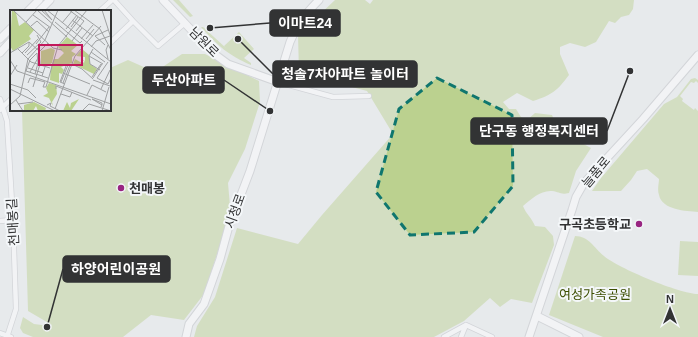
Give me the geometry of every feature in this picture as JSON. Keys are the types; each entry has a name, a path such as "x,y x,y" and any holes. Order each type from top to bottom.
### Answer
{"street":[{"path":"29,10 39,0"},
{"path":"40,10 50,0"},
{"path":"101,10 113,0 158,46 185,23"},
{"name":"남원로","path":"163,0 213,53 228,64 278,82 333,97 368,96"},
{"name":"시청로","path":"186,337 189,324 204,304 220,259 229,226 250,171 290,42 296,27 319,0"},
{"path":"111,42 133,21"},
{"path":"0,39 10,29"},
{"path":"0,53 10,42"},
{"name":"늘품로","path":"529,337 574,204 584,183 643,119 698,55"},
{"name":"천매봉길","path":"0,99 7,121 13,220 16,309 9,337"},
{"path":"2,108 10,100"},
{"path":"0,221 13,220"},
{"path":"537,316 579,337"},
{"path":"444,337 466,325"},
{"path":"461,337 466,325"},
{"path":"466,325 492,337"},
{"path":"0,333 9,337"}],"highlighted area":[{"path":"437,78 512,115 513,186 474,232 410,235 376,192 399,109"}],"green space":[{"path":"173,0 179,0 193,16 190,17"},
{"path":"335,0 365,0 370,4 373,0 634,0 633,9 629,15 621,17 615,23 609,21 596,42 585,47 570,43 560,47 560,54 569,75 554,92 533,101 517,93 503,102 509,109 516,109 521,117 527,120 535,113 552,115 562,136 574,139 591,148 576,171 569,193 562,194 552,191 544,192 523,206 535,226 545,227 553,236 554,245 532,303 511,299 500,307 490,298 464,321 434,337 194,337 197,326 215,297 237,228 298,244 393,134 367,91 299,73 298,35"},
{"path":"201,27 203,27 226,48 224,46 239,32 254,49 244,58 251,63 251,65 236,58 224,49"},
{"path":"182,54 205,54 259,81 260,102 245,149 228,183 230,206 227,224 204,294 184,320 151,315 123,337 33,337 23,333 20,328 23,317 34,324 52,325 28,311 22,111 111,111 111,68 128,60 155,72"},
{"path":"695,78 698,80 698,83 696,81 694,83 691,82 680,96 683,99 682,101 694,110 695,108 698,111 698,212 675,209 665,204 661,200 658,193 659,179 647,169 637,171 621,191 592,191 601,178 664,104 677,97 691,79"},
{"name":"여성가족공원","path":"575,236 588,240 604,256 622,267 678,290 698,294 698,337 603,337 549,315"},
{"path":"680,241 698,242 698,276 678,275"}],"place":[{"name":"이마트24","path":"210,28"},
{"name":"청솔7차아파트 놀이터","path":"238,39"},
{"name":"단구동 행정복지센터","path":"630,71"},
{"name":"두산아파트","path":"270,111"},
{"name":"천매봉","path":"121,188"},
{"name":"구곡초등학교","path":"639,224"},
{"name":"하양어린이공원","path":"47,327"}]}
